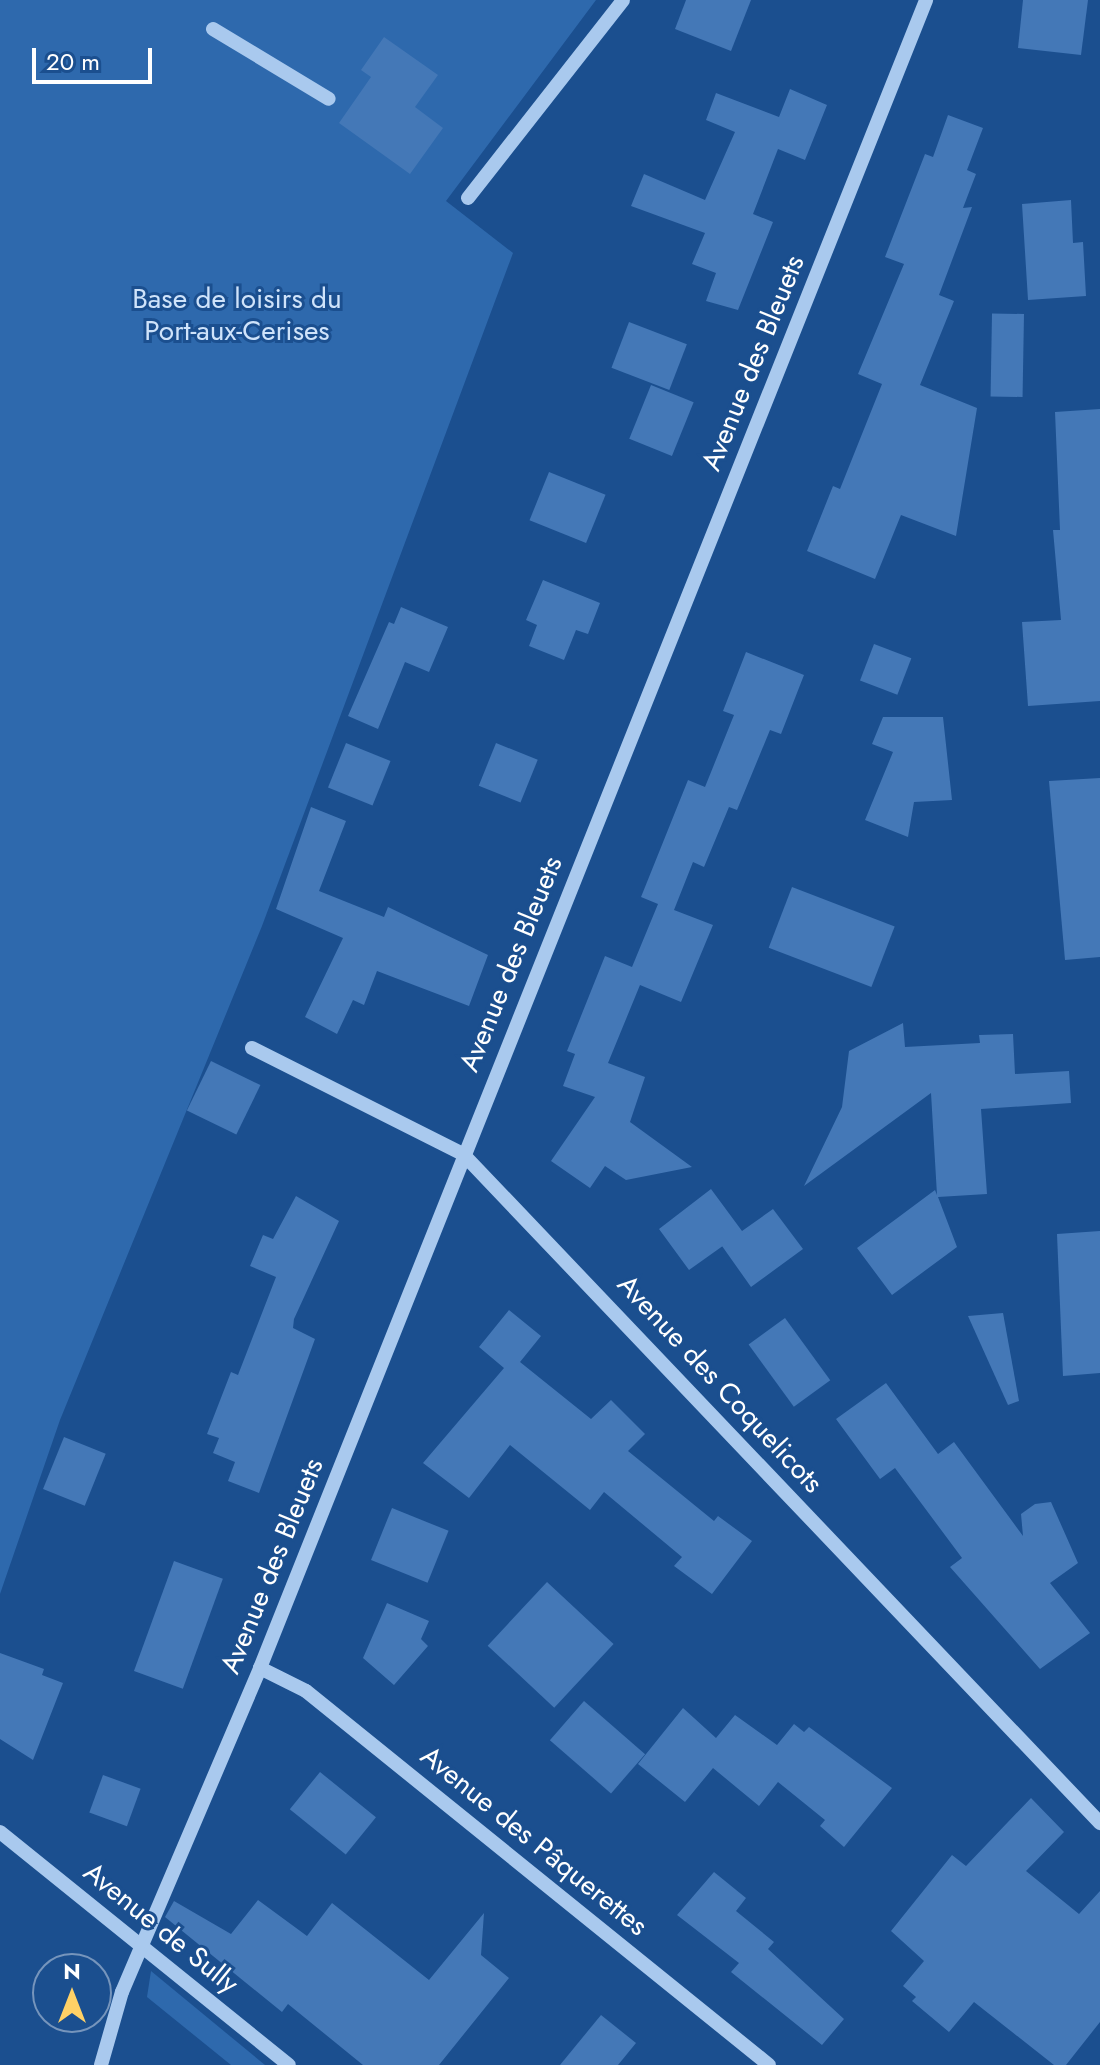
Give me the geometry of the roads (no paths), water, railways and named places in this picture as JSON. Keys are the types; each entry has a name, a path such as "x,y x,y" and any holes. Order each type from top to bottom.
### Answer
{"street":[{"path":"468,198 623,0"},
{"name":"Avenue des Bleuets","path":"101,2065 141,1946 260,1668 926,0"},
{"path":"213,29 329,99"},
{"name":"Avenue des Coquelicots","path":"252,1048 463,1154 1100,1823"},
{"name":"Avenue des Pâquerettes","path":"260,1668 306,1691 769,2065"},
{"name":"Avenue de Sully","path":"0,1832 289,2065"}],"park label":[{"name":"Base de loisirs du Port-aux-Cerises","path":"237,315"}]}
